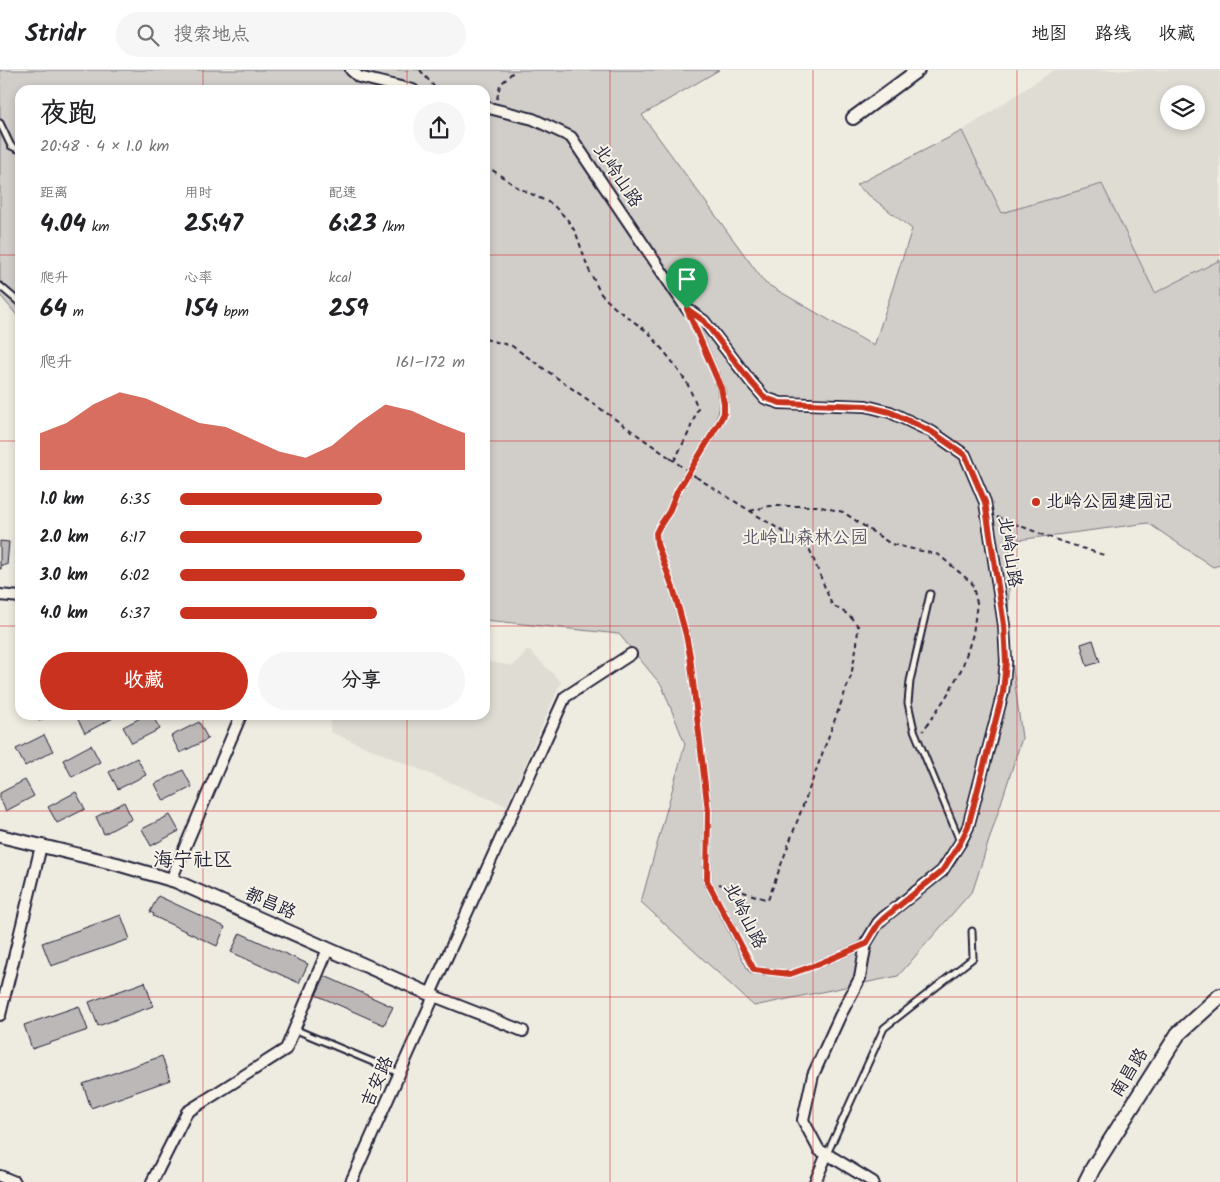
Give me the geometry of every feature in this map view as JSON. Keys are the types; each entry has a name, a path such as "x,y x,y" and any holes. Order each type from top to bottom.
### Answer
{"main road":[{"name":"南昌路","path":"1086,1182 1178,1034 1220,996"}],"street":[{"path":"351,70 359,77 392,85"},
{"path":"853,118 918,70"},
{"name":"北岭山路","path":"490,108 533,119 571,137 687,309 704,321 765,398 780,403 866,406 890,412 932,432 965,455 985,502 1004,625 1006,662 1003,692 968,827 942,871 884,918 878,924 866,944 860,978 813,1075 803,1120 819,1150 873,1182"},
{"path":"0,595 15,596"},
{"name":"吉安路","path":"351,1182 564,697 631,654"},
{"path":"171,880 239,720"},
{"name":"都昌路","path":"0,836 117,864 171,880 432,995"},
{"path":"0,1015 41,846"},
{"path":"152,1182 187,1112 286,1048 328,949"},
{"path":"432,995 523,1031"},
{"path":"815,1182 827,1154"},
{"path":"0,1176 15,1182"}],"lane":[{"path":"0,124 11,146 15,148"},
{"path":"0,286 15,299"},
{"name":"北岭山路","path":"687,309 721,388 724,413 677,492 669,512 656,533 657,544 679,608 690,656 708,811 707,881 754,970 790,974 866,944"},
{"path":"930,594 910,681 908,703 914,730 960,843"},
{"path":"827,1154 884,1028 973,958 972,931"},
{"path":"294,1029 400,1073"}],"path":[{"path":"420,70 433,85"},
{"path":"490,108 500,85 515,70"},
{"path":"490,168 517,187 552,204 567,219 576,233 588,268 601,294 614,307 649,333 687,383 698,408 688,434 674,461"},
{"path":"490,340 512,346 696,477 809,548 832,605 849,615 858,626 857,644 851,676 768,900 707,881"},
{"path":"985,502 994,516 1057,540 1107,556"},
{"path":"750,511 770,506 817,506 843,512 891,544 939,555 972,583 977,603 973,634 962,668 946,697 918,738"}],"shaded area":[{"path":"1054,70 1220,70 1220,260 1155,293 1102,184 1002,213 962,131"},
{"path":"528,649 561,682 507,806 330,732 331,720 490,720 490,662 513,666"}],"green space":[{"name":"北岭山森林公园","path":"0,70 719,70 642,115 765,283 874,346 912,229 856,185 962,131 1002,213 1102,184 1155,293 1220,260 1220,565 1213,567 1148,523 1010,541 1008,630 1022,738 973,890 898,976 754,1006 641,902 685,744 662,686 619,634 490,621 490,85 15,85 15,313 0,295"}],"building":[{"path":"0,541 9,542 7,565 1,565 1,569 0,569"},
{"path":"1093,640 1100,662 1087,666 1081,644"},
{"path":"78,720 109,720 85,733"},
{"path":"136,720 155,720 160,729 132,743 123,727"},
{"path":"199,722 208,739 180,753 171,736"},
{"path":"44,735 53,751 25,766 16,749"},
{"path":"91,745 100,762 72,777 63,760"},
{"path":"137,758 146,775 118,789 109,772"},
{"path":"183,770 192,787 164,801 155,784"},
{"path":"25,780 34,796 6,811 0,799 0,793"},
{"path":"76,792 85,809 57,823 48,807"},
{"path":"124,802 132,819 104,834 96,817"},
{"path":"170,815 179,831 151,846 142,829"},
{"path":"158,896 225,927 217,946 153,916 154,914 150,912"},
{"path":"121,915 130,939 51,966 42,943"},
{"path":"240,933 308,964 299,983 231,952"},
{"path":"325,976 393,1007 384,1025 316,995"},
{"path":"145,982 153,1006 98,1026 89,1002"},
{"path":"79,1006 88,1030 32,1049 24,1025"},
{"path":"162,1056 170,1080 91,1108 83,1084"}],"place":[{"name":"北岭公园建园记","path":"1036,502"}],"district":[{"name":"海宁社区","path":"193,861"}],"route":[{"path":"687,309 704,321 765,398 780,403 866,406 890,412 932,432 965,455 985,502 1004,625 1006,662 1003,692 968,827 942,871 884,918 878,924 866,944 790,974 754,970 707,881 708,811 690,656 674,591 657,544 656,533 669,512 677,492 724,413 721,388 687,309"}]}
